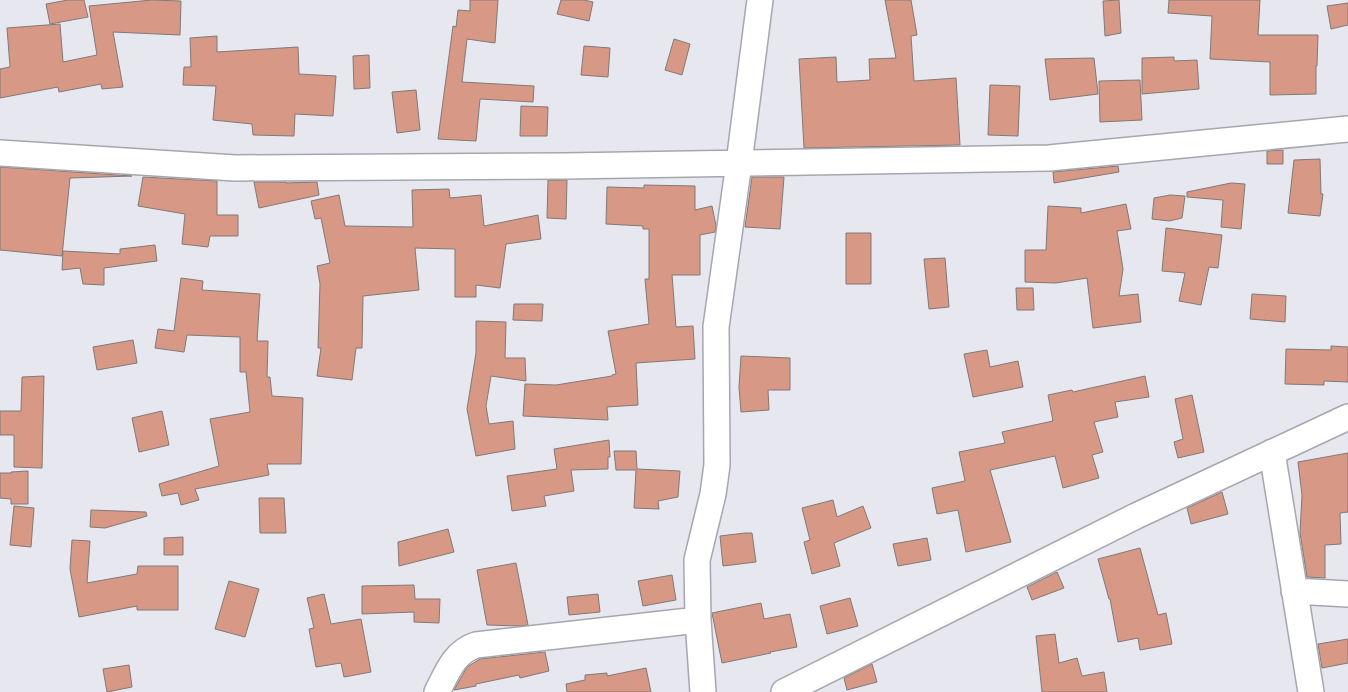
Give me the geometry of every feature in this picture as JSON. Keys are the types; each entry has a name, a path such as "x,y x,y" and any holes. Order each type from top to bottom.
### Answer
{"street":[{"path":"703,692 698,620 697,560 713,494 717,465 716,327 760,0"},
{"path":"0,153 235,168 565,166 1049,158 1348,129"},
{"path":"784,692 1136,516 1348,417"},
{"path":"1272,452 1310,692"},
{"path":"1294,591 1348,594"},
{"path":"437,692 457,655 468,647 698,620"}],"building":[{"path":"68,0 84,0 88,17 50,24 46,4"},
{"path":"152,0 181,1 180,35 113,32 123,87 102,89 101,84 59,92 58,87 0,98 0,69 10,67 7,28 60,24 63,62 97,55 89,6"},
{"path":"470,0 498,0 495,43 467,39 462,82 534,86 533,102 480,99 476,141 438,139 453,26 456,27 458,10 470,11"},
{"path":"561,0 593,2 589,21 557,14"},
{"path":"885,0 911,0 917,35 911,36 914,81 956,78 960,145 804,148 799,59 836,57 837,82 870,80 869,59 896,58"},
{"path":"1119,0 1121,33 1105,36 1103,1"},
{"path":"1169,0 1260,0 1258,35 1318,35 1316,94 1270,95 1270,62 1210,59 1212,16 1168,13"},
{"path":"1348,3 1348,25 1331,29 1327,6"},
{"path":"217,36 217,52 298,47 299,74 336,76 333,116 295,114 294,136 253,135 252,124 213,120 216,86 183,85 184,67 191,67 190,38"},
{"path":"674,39 690,44 682,75 665,70"},
{"path":"584,46 610,48 608,77 581,75"},
{"path":"369,55 370,88 354,89 353,56"},
{"path":"1174,57 1174,61 1197,60 1199,89 1142,94 1142,58"},
{"path":"1094,58 1098,94 1050,100 1045,59"},
{"path":"1140,80 1142,120 1100,122 1099,81"},
{"path":"990,85 1020,86 1018,136 988,135"},
{"path":"416,90 420,130 397,133 392,92"},
{"path":"521,106 548,107 547,136 520,136"},
{"path":"1283,150 1283,164 1267,164 1267,151"},
{"path":"1320,159 1321,194 1323,194 1320,216 1288,213 1294,160"},
{"path":"1118,166 1119,172 1054,183 1053,172"},
{"path":"0,167 132,176 70,178 62,256 0,250"},
{"path":"143,177 217,181 217,215 238,215 238,236 210,236 208,247 182,244 185,214 138,206"},
{"path":"752,177 784,177 780,229 745,227"},
{"path":"548,180 567,180 566,219 547,218"},
{"path":"254,182 317,182 319,195 259,208"},
{"path":"1231,183 1245,184 1241,229 1221,227 1223,200 1187,197 1187,192"},
{"path":"644,185 695,186 695,210 712,206 716,226 715,232 700,235 700,275 672,275 676,327 693,326 695,359 636,363 638,405 607,407 608,420 523,416 525,384 556,385 612,376 616,374 608,331 649,324 645,279 649,279 649,229 643,229 643,226 606,224 607,187 644,188"},
{"path":"449,189 450,198 481,195 484,226 538,215 541,239 506,244 500,288 476,285 476,297 455,297 455,249 415,248 419,290 363,296 362,348 356,348 352,380 317,376 321,348 318,348 320,284 317,266 330,263 321,218 315,219 311,201 339,195 345,226 413,227 412,190"},
{"path":"1170,195 1185,196 1182,218 1169,221 1152,219 1154,198"},
{"path":"1126,204 1131,229 1117,231 1123,269 1119,296 1138,294 1141,322 1093,328 1087,278 1056,283 1025,282 1025,250 1046,250 1048,206 1081,208 1081,213"},
{"path":"1166,228 1222,235 1218,268 1209,267 1201,305 1179,301 1185,273 1162,271"},
{"path":"846,233 871,233 871,284 846,284"},
{"path":"155,245 157,261 104,268 104,285 83,284 80,268 62,270 63,251 120,254 120,249"},
{"path":"945,258 949,307 929,309 924,259"},
{"path":"181,278 203,281 202,290 260,294 257,341 268,341 267,377 270,377 272,396 303,398 301,464 267,464 269,475 195,489 199,500 181,505 178,493 162,496 159,484 219,466 210,419 250,412 246,372 240,372 240,337 187,335 184,352 155,348 158,329 174,331"},
{"path":"1016,288 1033,288 1034,310 1017,310"},
{"path":"1252,294 1286,296 1285,322 1250,319"},
{"path":"514,304 543,304 542,321 513,320"},
{"path":"476,321 506,322 505,358 525,358 526,381 491,376 486,406 489,424 513,421 515,449 476,456 467,409 476,353"},
{"path":"133,340 137,363 97,370 93,347"},
{"path":"1331,346 1348,347 1348,382 1324,381 1324,385 1285,384 1286,349 1331,350"},
{"path":"987,350 990,367 1018,361 1023,387 973,397 964,354"},
{"path":"741,356 790,358 790,390 768,390 769,410 741,412 739,387"},
{"path":"44,376 42,468 14,467 14,435 0,435 0,411 21,411 22,377"},
{"path":"1145,376 1149,397 1115,402 1118,417 1094,422 1103,452 1092,455 1099,478 1063,488 1055,456 990,470 1011,542 966,552 958,510 937,514 932,488 965,481 959,452 1005,443 1002,432 1053,421 1048,395 1072,390 1073,392"},
{"path":"1192,395 1204,452 1178,458 1174,442 1183,439 1175,399"},
{"path":"162,411 169,445 139,452 132,418"},
{"path":"609,440 610,457 608,457 608,469 571,470 574,491 544,496 546,506 512,511 507,476 557,469 554,449"},
{"path":"614,451 636,451 637,469 680,471 678,497 658,501 659,509 634,508 636,470 616,470"},
{"path":"1348,453 1348,512 1340,513 1341,544 1325,545 1325,578 1307,577 1300,533 1302,495 1298,462"},
{"path":"28,471 28,504 11,504 11,499 0,498 0,473"},
{"path":"1222,492 1228,514 1191,524 1187,508"},
{"path":"259,498 284,498 286,533 260,533"},
{"path":"833,500 837,517 863,506 871,528 834,543 840,566 812,574 804,542 810,540 802,508"},
{"path":"14,506 34,508 31,547 10,545"},
{"path":"91,510 146,512 147,516 105,528 90,527"},
{"path":"448,529 454,552 399,566 398,542"},
{"path":"752,533 756,562 723,566 720,536"},
{"path":"183,537 183,555 164,555 164,538"},
{"path":"927,538 931,560 898,566 893,544"},
{"path":"72,540 90,541 87,583 137,574 138,566 178,566 178,610 137,610 137,606 79,617 70,569"},
{"path":"1140,548 1158,615 1166,613 1172,644 1140,650 1138,638 1118,642 1110,599 1098,559"},
{"path":"516,563 528,625 487,625 477,570"},
{"path":"1057,572 1064,588 1032,600 1027,587"},
{"path":"672,575 676,600 643,606 638,581"},
{"path":"229,581 259,589 245,637 215,629"},
{"path":"414,585 415,599 440,599 439,623 414,622 414,612 362,614 362,586"},
{"path":"324,594 331,624 361,619 371,672 344,677 341,663 316,667 309,629 314,628 307,598"},
{"path":"598,594 600,612 569,615 567,597"},
{"path":"850,598 858,626 827,634 820,606"},
{"path":"761,603 764,619 790,614 797,647 722,663 712,613"},
{"path":"1055,634 1059,663 1077,658 1082,676 1104,672 1107,692 1042,692 1036,636"},
{"path":"1348,639 1348,663 1322,668 1318,644"},
{"path":"545,652 549,671 520,678 519,675 454,690 467,667 480,659"},
{"path":"872,664 877,682 847,690 844,678"},
{"path":"129,665 132,687 107,692 103,669"},
{"path":"646,668 651,692 567,692 566,684 585,680 585,675 607,673 607,676"}]}
